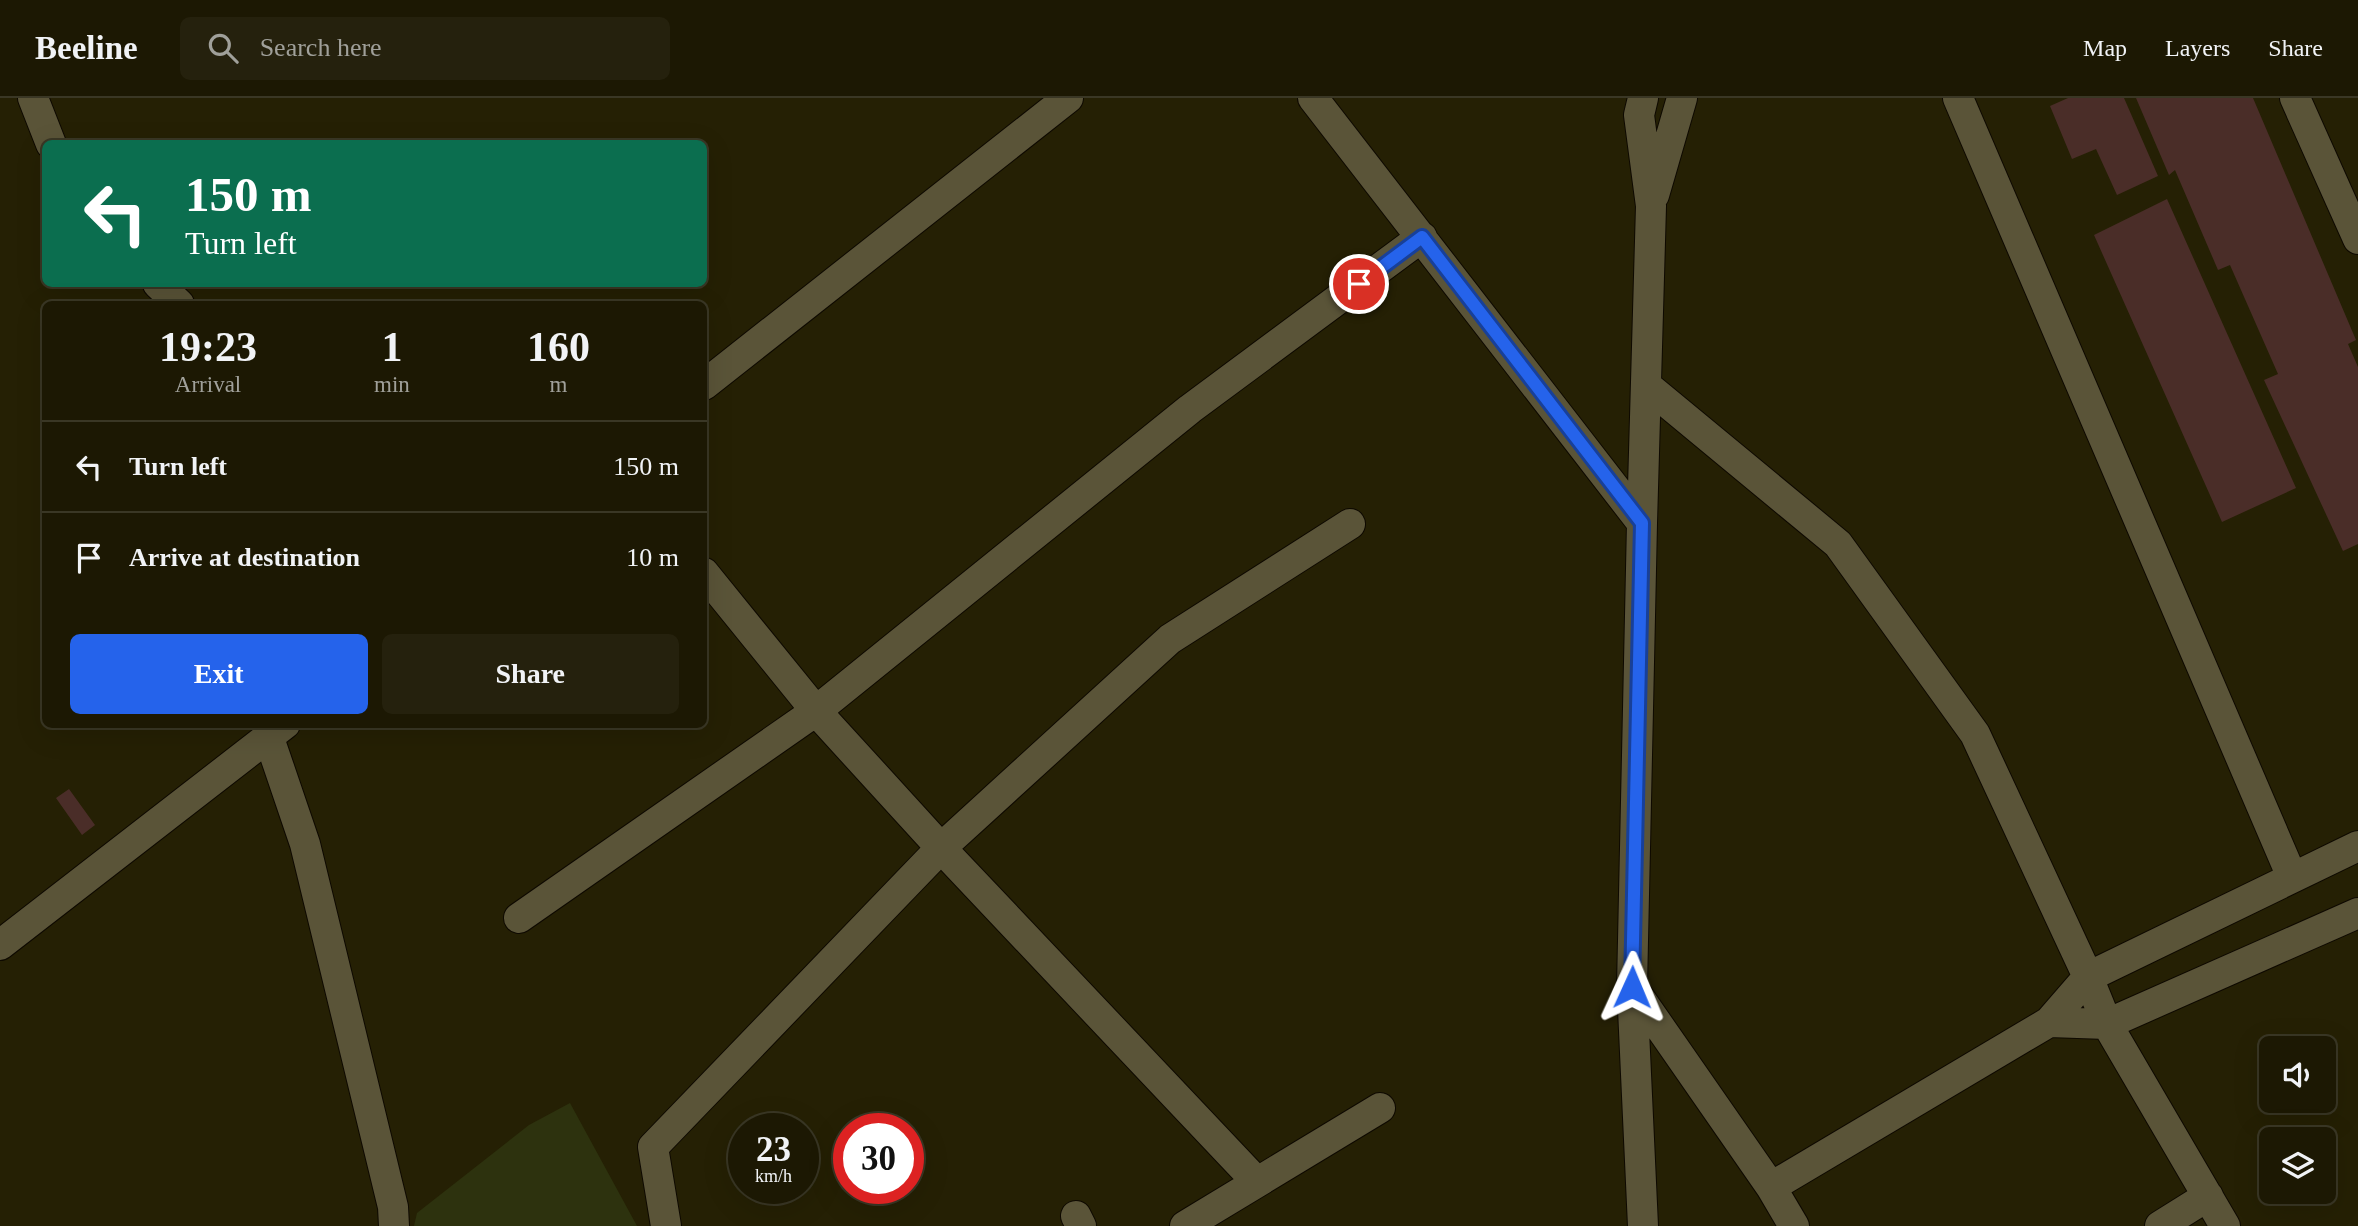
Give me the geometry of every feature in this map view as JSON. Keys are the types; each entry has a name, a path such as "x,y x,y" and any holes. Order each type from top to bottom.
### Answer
{"street":[{"path":"33,98 49,140"},
{"path":"707,383 1068,98"},
{"path":"1313,98 1642,523"},
{"path":"1643,98 1639,115 1651,206 1632,987 1643,1226"},
{"path":"1651,206 1682,98"},
{"path":"1958,98 2292,877"},
{"path":"2295,98 2358,239"},
{"path":"519,918 816,711 1190,409 1422,237"},
{"path":"161,287 176,301"},
{"path":"1647,386 1838,544 1975,734 2088,977 2107,1024 2225,1226"},
{"path":"666,1226 653,1147 941,848 1170,639 1350,524"},
{"path":"707,577 816,711 941,848 1257,1182"},
{"path":"0,945 277,732 393,1207 394,1226"},
{"path":"1771,1187 2049,1023 2088,977 2358,846"},
{"path":"2049,1023 2107,1024 2358,913"},
{"path":"1632,987 1771,1187 1794,1226"},
{"path":"1185,1226 1380,1108"},
{"path":"2161,1226 2208,1196"}],"green space":[{"path":"570,1103 637,1226 414,1226 417,1213 529,1125"}],"building":[{"path":"2068,98 2124,98 2158,176 2117,195 2096,149 2072,159 2050,106"},
{"path":"2136,98 2253,98 2356,340 2348,344 2358,367 2358,544 2343,551 2264,380 2278,374 2230,265 2218,270 2175,170 2169,175"},
{"path":"2167,199 2296,488 2222,522 2094,235"},
{"path":"69,789 95,825 82,835 56,798"}],"route":[{"path":"1359,284 1422,237 1642,523 1632,987"}]}
